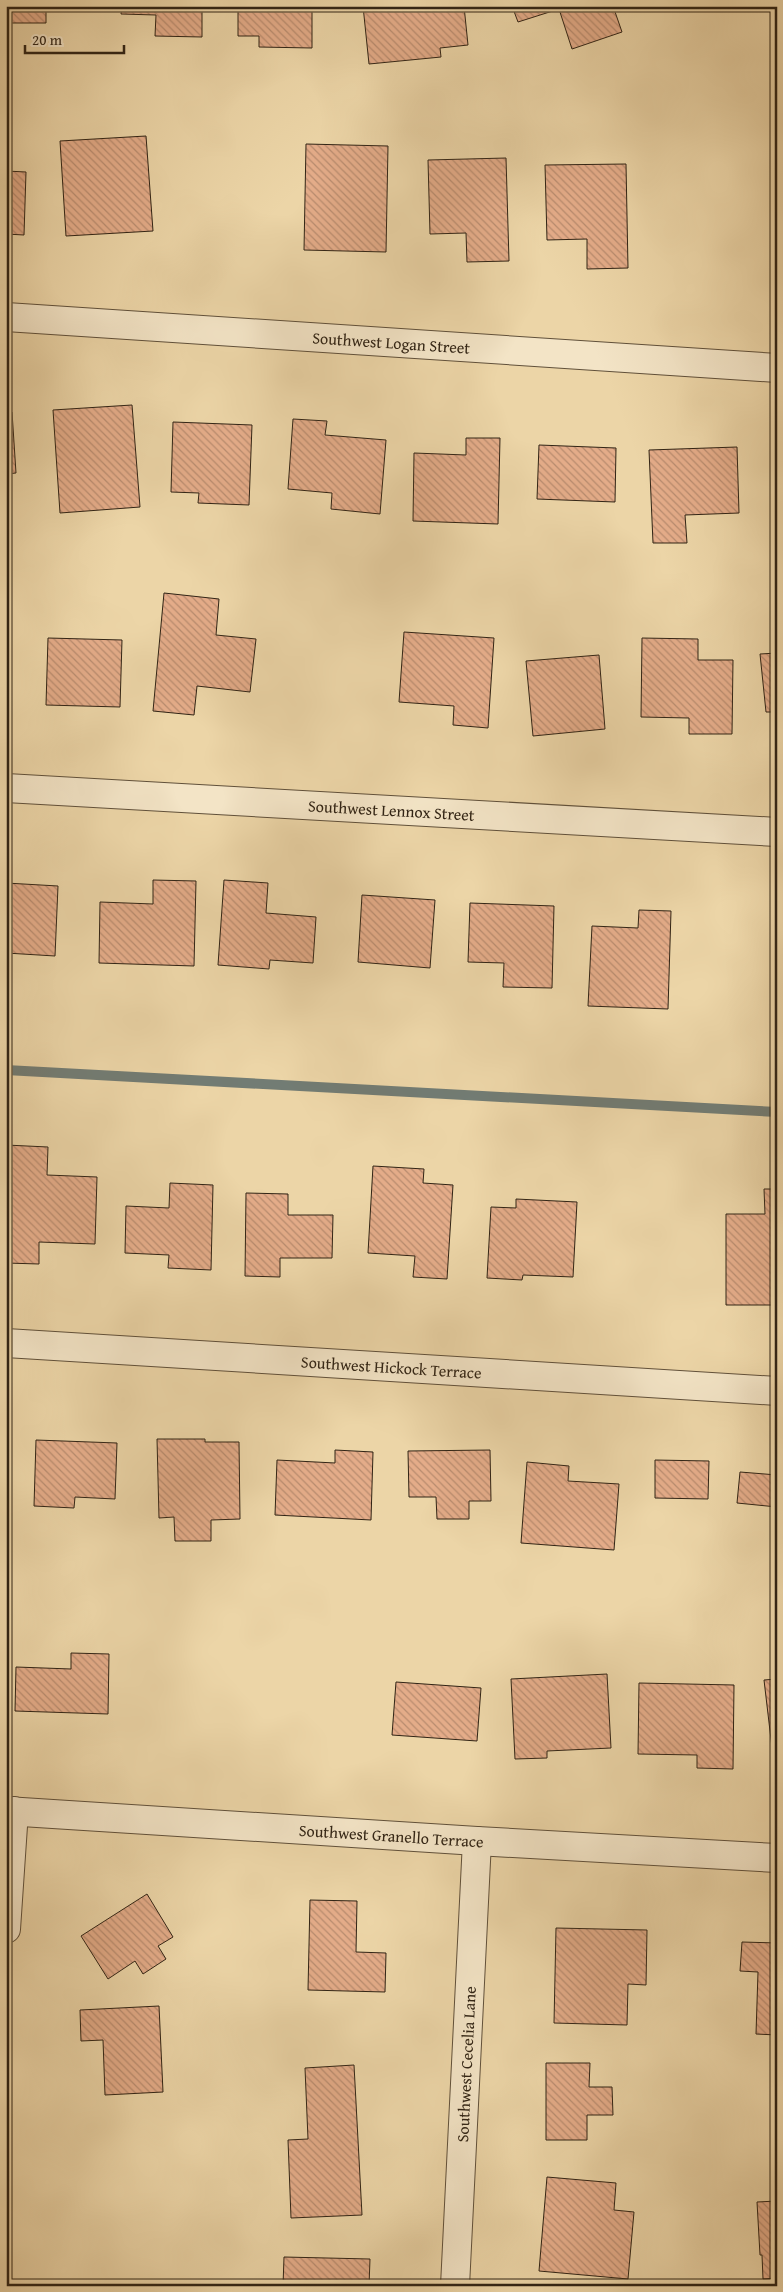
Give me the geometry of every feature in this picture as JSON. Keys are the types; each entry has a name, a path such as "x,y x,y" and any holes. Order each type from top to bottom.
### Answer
{"street":[{"name":"Southwest Logan Street","path":"6,317 777,368"},
{"name":"Southwest Lennox Street","path":"6,788 777,832"},
{"name":"Southwest Hickock Terrace","path":"6,1343 777,1391"},
{"name":"Southwest Granello Terrace","path":"10,1811 777,1858"},
{"path":"6,1929 10,1811"},
{"name":"Southwest Cecelia Lane","path":"455,2286 476,1841"}],"building":[{"path":"11,6 74,6 73,9 46,8 46,23 11,23"},
{"path":"122,6 202,6 202,37 155,36 156,15 121,14"},
{"path":"238,6 312,6 312,48 259,47 259,36 238,36"},
{"path":"363,6 464,6 468,45 440,48 441,57 369,64"},
{"path":"512,6 613,6 622,32 572,49 559,9 518,22"},
{"path":"146,136 153,231 66,236 60,141"},
{"path":"306,144 388,146 386,252 304,250"},
{"path":"506,158 509,261 467,262 466,233 430,234 428,160"},
{"path":"626,164 628,268 587,269 587,239 547,240 545,165"},
{"path":"6,171 26,172 24,235 6,234"},
{"path":"132,405 140,507 60,513 53,410"},
{"path":"6,412 12,412 16,473 6,474"},
{"path":"293,419 327,421 325,435 386,440 380,514 331,509 332,493 288,489"},
{"path":"173,422 252,425 249,505 198,503 199,493 171,492"},
{"path":"466,438 500,438 498,524 413,521 414,453 466,455"},
{"path":"539,445 616,448 615,502 537,499"},
{"path":"737,447 739,513 685,515 687,543 653,543 649,450"},
{"path":"776,474 777,542 774,542"},
{"path":"164,593 219,599 216,635 256,639 250,692 197,686 194,715 153,711"},
{"path":"404,632 494,638 488,728 453,725 454,706 399,702"},
{"path":"48,638 122,640 120,707 46,705"},
{"path":"642,638 698,639 698,660 733,660 732,734 689,734 689,718 641,717"},
{"path":"777,653 777,712 766,712 760,654"},
{"path":"599,655 605,729 533,736 526,661"},
{"path":"153,880 196,881 194,966 99,963 100,902 153,904"},
{"path":"224,880 268,883 266,913 316,917 313,963 270,960 269,969 218,965"},
{"path":"6,883 58,886 55,956 6,953"},
{"path":"362,895 435,900 430,968 358,962"},
{"path":"470,903 554,906 552,988 503,987 504,963 468,962"},
{"path":"639,910 671,911 668,1009 588,1006 592,926 638,928"},
{"path":"6,1145 48,1147 47,1175 97,1177 95,1244 39,1242 39,1264 6,1263"},
{"path":"373,1166 424,1169 423,1183 453,1185 447,1279 413,1277 415,1256 368,1253"},
{"path":"170,1183 213,1185 211,1270 168,1268 169,1255 125,1253 126,1206 169,1208"},
{"path":"764,1189 777,1189 777,1305 726,1305 726,1214 765,1214"},
{"path":"246,1193 288,1194 288,1215 333,1215 332,1258 280,1258 280,1277 245,1276"},
{"path":"516,1199 577,1202 573,1277 523,1275 522,1280 487,1278 491,1207 516,1208"},
{"path":"157,1439 205,1439 205,1442 239,1442 240,1519 211,1520 211,1541 175,1541 174,1517 159,1518"},
{"path":"36,1440 117,1443 115,1499 75,1497 74,1508 34,1506"},
{"path":"335,1450 373,1452 371,1520 275,1515 277,1460 335,1463"},
{"path":"490,1450 491,1501 469,1501 469,1519 437,1519 436,1497 409,1497 408,1451"},
{"path":"655,1460 709,1461 708,1499 655,1498"},
{"path":"527,1462 569,1466 568,1481 619,1484 614,1550 521,1543"},
{"path":"740,1472 777,1475 777,1507 737,1503"},
{"path":"71,1653 109,1654 108,1714 15,1711 16,1667 71,1669"},
{"path":"607,1674 611,1748 547,1751 547,1758 515,1759 511,1679"},
{"path":"777,1679 777,1764 774,1765 764,1680"},
{"path":"396,1682 481,1688 477,1741 392,1735"},
{"path":"639,1683 734,1685 733,1769 697,1768 697,1755 638,1754"},
{"path":"147,1894 173,1937 158,1946 166,1959 143,1974 135,1961 108,1979 81,1936"},
{"path":"310,1900 357,1901 356,1952 386,1953 385,1992 308,1990"},
{"path":"556,1928 647,1930 646,1985 628,1984 627,2025 554,2023"},
{"path":"742,1942 777,1943 777,2035 756,2034 758,1972 740,1971"},
{"path":"159,2006 163,2092 105,2095 103,2040 81,2041 80,2010"},
{"path":"546,2063 590,2063 589,2087 612,2087 613,2115 587,2115 587,2140 546,2140"},
{"path":"354,2065 362,2215 291,2218 288,2140 308,2139 305,2068"},
{"path":"547,2177 616,2183 614,2210 634,2212 628,2279 539,2271"},
{"path":"777,2201 777,2278 763,2279 757,2202"},
{"path":"284,2257 370,2259 369,2286 283,2286"}],"waterway":[{"path":"6,1070 777,1112"}]}
